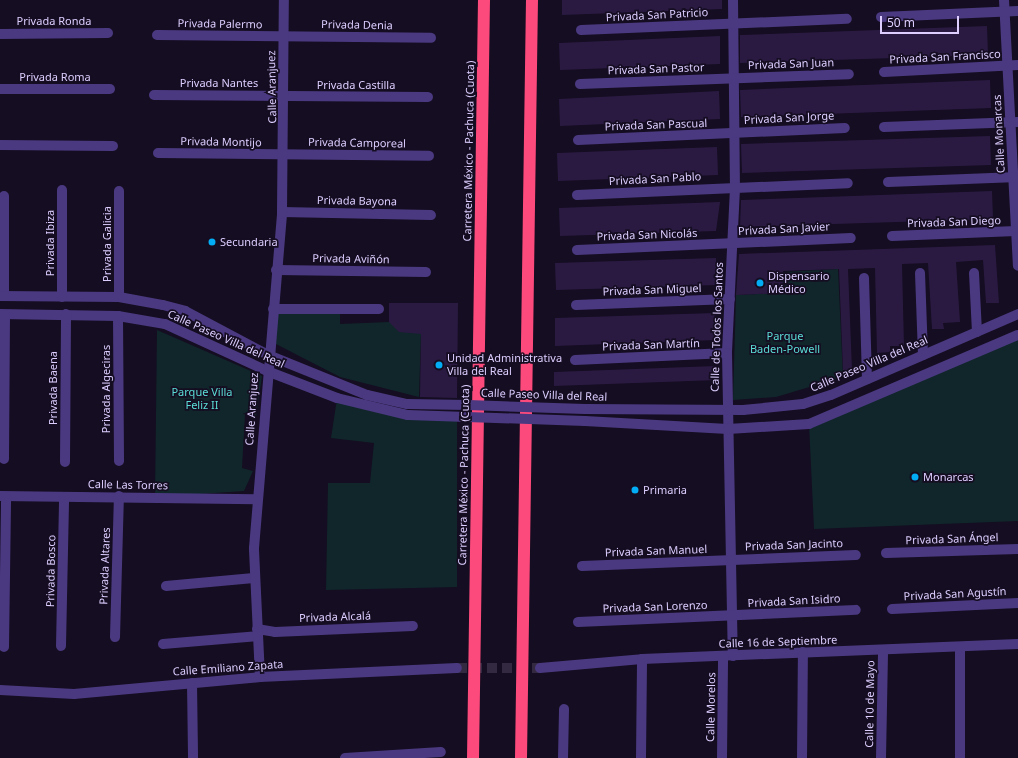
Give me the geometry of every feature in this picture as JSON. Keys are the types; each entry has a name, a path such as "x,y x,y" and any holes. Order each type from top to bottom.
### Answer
{"highway":[{"name":"Carretera México - Pachuca (Cuota)","path":"473,758 484,0"},
{"path":"521,758 532,0"}],"street":[{"name":"Calle Aranjuez","path":"260,677 254,578 256,499 282,212 284,155 284,0"},
{"name":"Calle de Todos los Santos","path":"728,656 732,616 732,560 727,353 735,188 736,133 733,0"},
{"name":"Calle Monarcas","path":"1004,0 1013,66 1018,266"},
{"path":"881,17 1005,12 1018,10"},
{"name":"Privada San Patricio","path":"581,30 847,19"},
{"name":"Privada Ronda","path":"0,34 108,33"},
{"name":"Privada Palermo","path":"157,35 283,37"},
{"name":"Privada Denia","path":"283,37 431,38"},
{"name":"Privada San Francisco","path":"884,72 1013,66"},
{"name":"Privada San Juan","path":"734,78 850,74"},
{"name":"Privada San Pastor","path":"580,84 734,78"},
{"name":"Privada Roma","path":"0,89 110,89"},
{"name":"Privada Nantes","path":"154,95 284,96"},
{"name":"Privada Castilla","path":"284,96 428,97"},
{"path":"884,127 1014,122"},
{"name":"Privada San Jorge","path":"736,133 845,128"},
{"name":"Privada San Pascual","path":"578,140 736,133"},
{"path":"0,145 113,146"},
{"name":"Privada Montijo","path":"158,152 284,155"},
{"name":"Privada Camporeal","path":"284,155 429,156"},
{"path":"888,182 1016,177"},
{"name":"Privada San Pablo","path":"577,195 848,183"},
{"name":"Privada Ibiza","path":"62,190 62,297"},
{"name":"Privada Galicia","path":"119,191 119,297"},
{"path":"2,296 4,196"},
{"name":"Privada Bayona","path":"282,212 431,215"},
{"name":"Privada San Diego","path":"892,236 1016,231"},
{"name":"Privada San Javier","path":"719,244 851,238"},
{"name":"Privada San Nicolás","path":"577,250 719,244"},
{"name":"Privada Aviñón","path":"276,270 426,272"},
{"path":"920,274 923,355"},
{"path":"974,274 977,332"},
{"path":"864,278 867,379"},
{"name":"Calle Paseo Villa del Real","path":"2,296 119,297 185,311 268,355 367,395 407,404 585,409 779,409 803,404 867,379 1018,314"},
{"name":"Privada San Miguel","path":"576,304 730,299"},
{"path":"273,309 379,309"},
{"path":"2,314 4,459"},
{"name":"Calle Paseo Villa del Real","path":"2,314 118,316 165,324 267,371 370,408 408,415 585,420 728,429 777,428 815,421 1018,335"},
{"name":"Privada Baena","path":"64,462 66,314"},
{"name":"Privada Algeciras","path":"118,316 119,461"},
{"name":"Privada San Martín","path":"575,360 727,353"},
{"path":"3,496 4,647"},
{"name":"Calle Las Torres","path":"3,496 119,496 256,499"},
{"name":"Privada Altares","path":"115,637 119,496"},
{"name":"Privada Bosco","path":"61,646 64,497"},
{"name":"Privada San Ángel","path":"886,553 1018,549"},
{"name":"Privada San Jacinto","path":"732,560 856,555"},
{"name":"Privada San Manuel","path":"582,566 732,560"},
{"path":"166,586 254,578"},
{"name":"Privada San Agustín","path":"892,609 1018,603"},
{"name":"Privada San Isidro","path":"732,616 856,610"},
{"name":"Privada San Lorenzo","path":"578,622 732,616"},
{"name":"Privada Alcalá","path":"163,644 258,633 413,626"},
{"name":"Calle 16 de Septiembre","path":"540,668 642,659 1018,644"},
{"path":"960,647 960,758"},
{"name":"Calle 10 de Mayo","path":"881,758 883,650"},
{"path":"802,758 803,652"},
{"name":"Calle Morelos","path":"722,758 728,656"},
{"path":"641,758 642,659"},
{"name":"Calle Emiliano Zapata","path":"0,690 74,694 260,677 457,668"},
{"path":"192,683 193,758"},
{"path":"563,758 564,709"},
{"path":"345,758 441,752"}],"green space":[{"name":"Parque Baden-Powell","path":"838,269 843,377 776,397 733,400 736,295 783,293 783,272"},
{"path":"277,308 340,311 340,324 389,322 421,334 419,397 340,377 276,344"},
{"name":"Parque Villa Feliz II","path":"157,330 262,376 256,417 245,415 242,468 253,471 244,491 155,497"},
{"name":"Monarcas","path":"1018,338 1018,521 814,529 809,424"},
{"path":"337,399 369,409 457,417 457,587 326,590 328,483 370,483 374,443 331,438"}],"building":[{"path":"562,0 722,0 722,9 562,15"},
{"path":"987,26 988,55 740,63 740,35"},
{"path":"720,36 720,64 560,70 559,43"},
{"path":"990,80 991,108 741,117 740,90"},
{"path":"719,91 720,119 560,126 559,99"},
{"path":"990,136 991,165 742,173 741,144"},
{"path":"717,147 718,175 558,181 557,153"},
{"path":"992,191 993,219 740,227 741,200"},
{"path":"720,202 716,231 560,236 559,208"},
{"path":"995,245 999,303 986,303 983,260 956,262 960,322 943,323 944,329 932,329 928,263 902,264 904,346 890,346 890,352 877,353 875,268 848,269 852,370 843,370 839,269 783,271 783,293 736,295 739,254"},
{"path":"716,258 717,285 556,290 555,263"},
{"name":"Unidad Administrativa Villa del Real","path":"389,303 458,303 457,398 420,397 421,334 399,332 389,322"},
{"path":"715,313 716,340 555,346 555,318"},
{"path":"716,366 717,380 554,386 554,372"}],"tunnel":[{"path":"457,668 540,668"}],"place":[{"name":"Secundaria","path":"212,242"},
{"name":"Dispensario Médico","path":"760,283"},
{"name":"Unidad Administrativa Villa del Real","path":"439,365"},
{"name":"Monarcas","path":"915,477"},
{"name":"Primaria","path":"635,490"}]}
